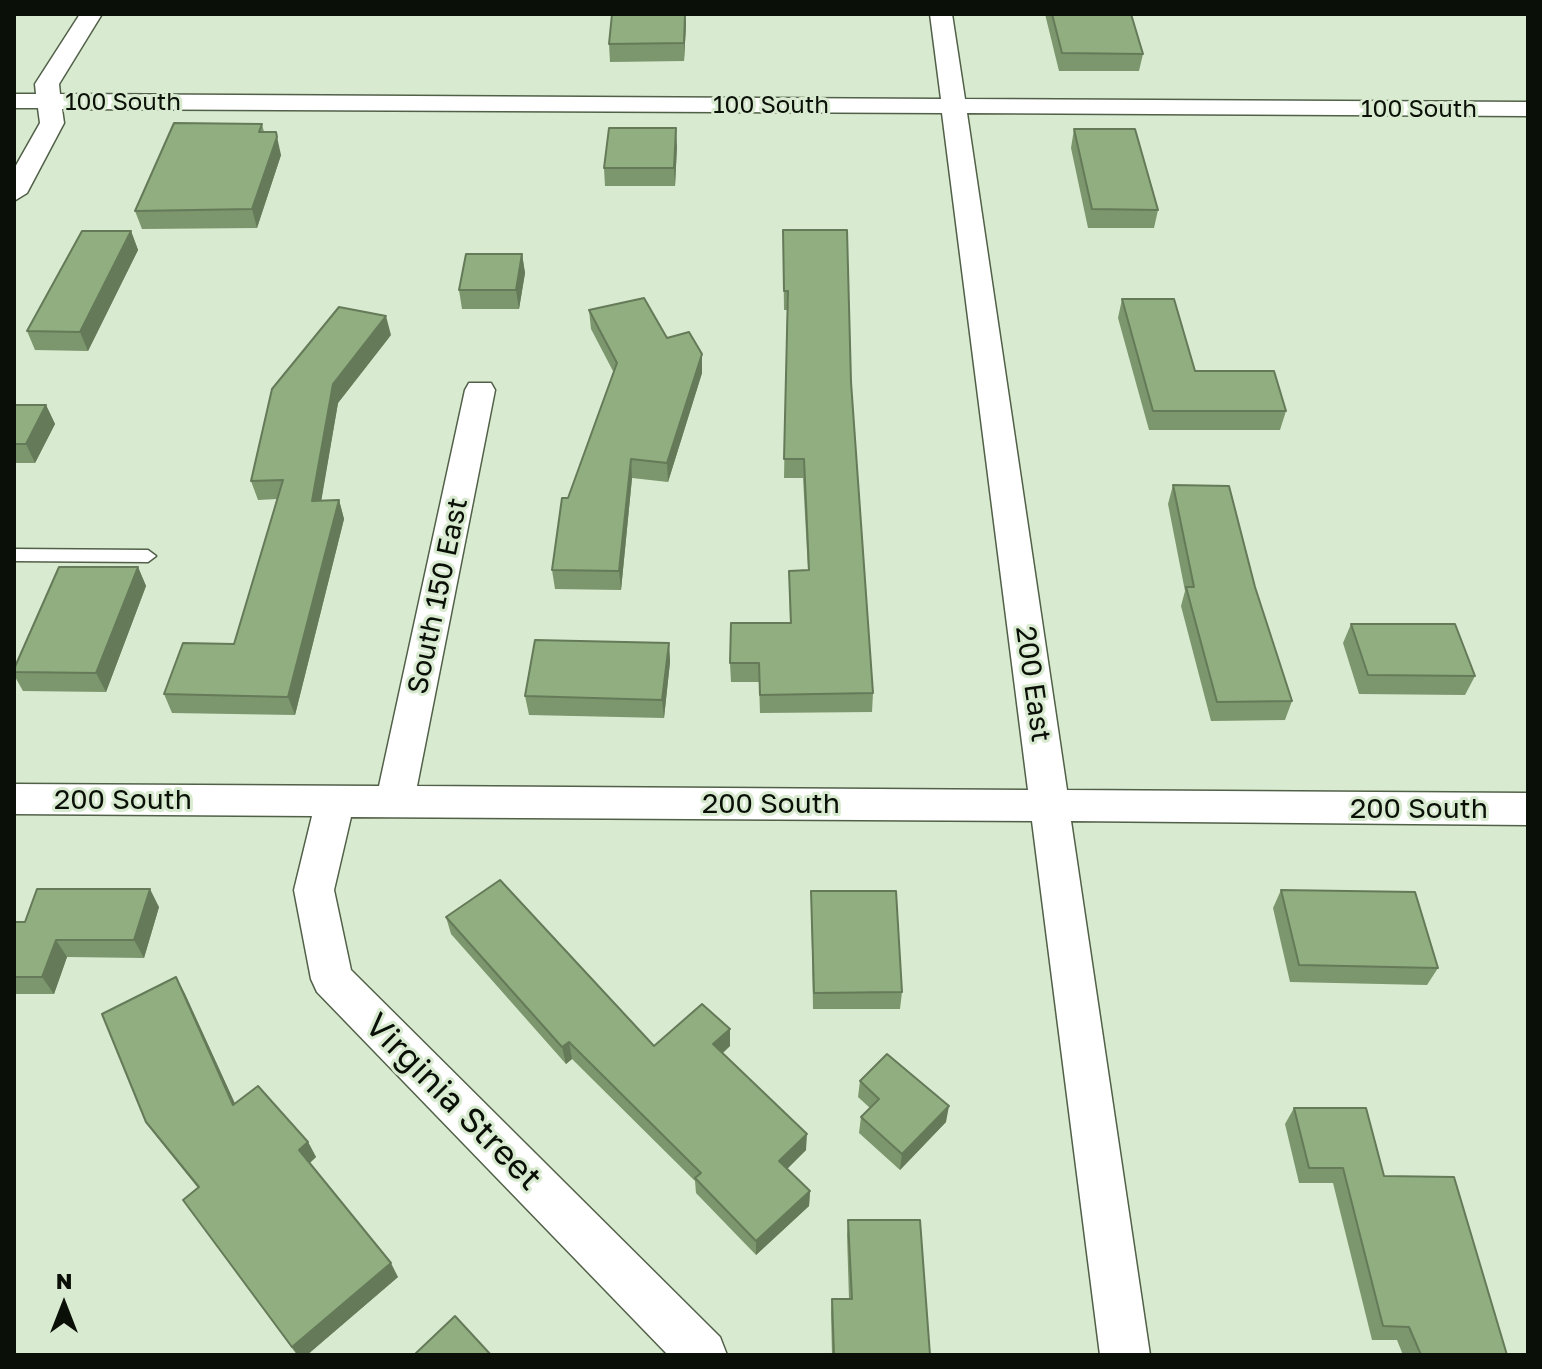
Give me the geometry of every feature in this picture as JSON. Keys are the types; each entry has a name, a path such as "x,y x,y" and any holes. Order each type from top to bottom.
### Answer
{"street":[{"path":"14,193 52,123 47,84 91,14"},
{"name":"200 East","path":"941,14 1125,1355"},
{"name":"100 South","path":"14,101 1528,109"},
{"name":"South 150 East","path":"395,802 480,390"},
{"name":"200 South","path":"14,799 1528,809"},
{"name":"Virginia Street","path":"335,801 314,890 332,979 702,1355"}],"lane":[{"path":"14,555 148,556"}],"building":[{"path":"612,14 685,14 684,43 609,44"},
{"path":"1052,14 1131,14 1143,54 1062,53"},
{"path":"174,123 262,124 259,132 276,132 277,137 252,209 135,211"},
{"path":"609,128 676,128 674,168 604,168"},
{"path":"1074,129 1135,129 1158,210 1092,209"},
{"path":"783,230 847,230 851,382 873,693 760,695 759,663 730,663 731,623 791,623 789,571 809,570 804,459 784,459 788,291 784,291"},
{"path":"82,231 131,231 80,332 27,331"},
{"path":"466,254 522,254 516,290 459,290"},
{"path":"644,298 667,338 689,332 702,354 667,463 631,459 619,571 552,570 562,498 568,498 617,363 589,310"},
{"path":"1122,299 1174,299 1195,371 1274,371 1286,411 1153,411"},
{"path":"339,307 386,316 333,384 312,501 339,500 288,697 164,694 183,643 234,644 283,480 251,481 272,389"},
{"path":"14,405 46,405 26,444 14,444"},
{"path":"1173,485 1229,486 1255,587 1292,701 1217,702 1186,587 1194,587"},
{"path":"59,567 138,567 96,673 14,672 14,669"},
{"path":"1351,624 1455,624 1475,676 1368,675"},
{"path":"535,640 669,643 662,700 525,696"},
{"path":"500,880 654,1046 702,1004 730,1029 713,1044 807,1134 779,1161 810,1191 756,1241 695,1178 701,1173 569,1042 562,1047 446,917"},
{"path":"37,889 150,889 134,940 56,940 42,977 14,977 14,922 25,922"},
{"path":"1281,890 1415,892 1438,968 1299,965"},
{"path":"811,891 896,891 902,992 814,993"},
{"path":"176,977 233,1105 258,1086 308,1142 299,1150 391,1263 292,1347 183,1200 199,1187 146,1122 102,1014"},
{"path":"887,1054 949,1106 902,1154 861,1117 879,1099 860,1081"},
{"path":"1294,1108 1366,1108 1384,1176 1454,1177 1507,1355 1421,1355 1409,1327 1383,1326 1343,1168 1309,1168"},
{"path":"848,1220 920,1220 930,1355 834,1355 832,1299 852,1299"},
{"path":"455,1316 491,1355 414,1355"}]}
